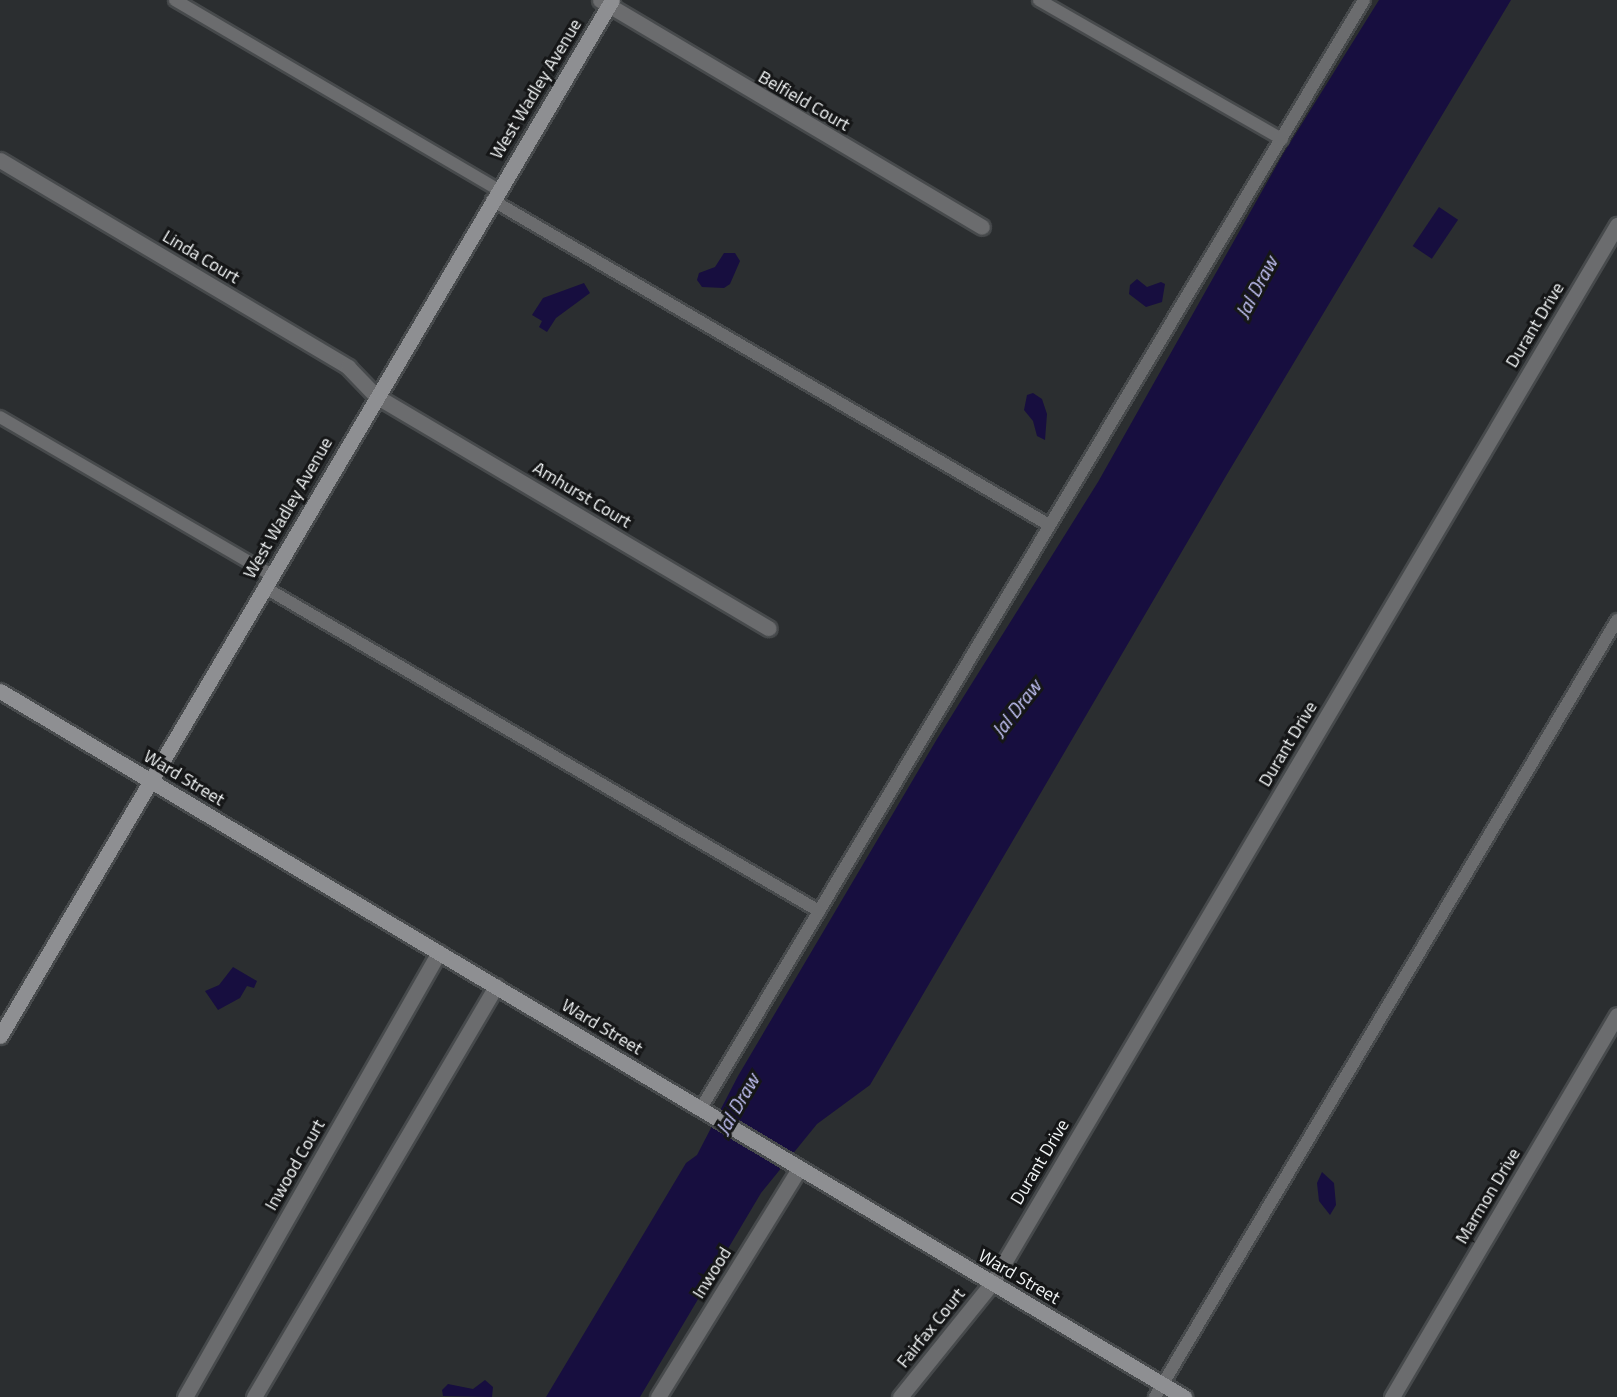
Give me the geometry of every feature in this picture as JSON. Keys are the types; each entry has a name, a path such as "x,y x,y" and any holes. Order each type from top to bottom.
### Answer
{"street":[{"name":"West Wadley Avenue","path":"0,1036 496,195 606,2"},
{"name":"Belfield Court","path":"606,2 982,227"},
{"name":"Linda Court","path":"0,160 348,367 376,396"},
{"name":"Durant Drive","path":"992,1283 1617,225"},
{"name":"Amhurst Court","path":"376,396 769,628"},
{"name":"Ward Street","path":"0,691 992,1283 1159,1391 1184,1397"},
{"name":"Inwood Court","path":"185,1397 439,952"},
{"path":"254,1397 496,986"},
{"name":"Marmon Drive","path":"1392,1397 1617,1015"},
{"name":"Inwood","path":"658,1397 799,1169"},
{"name":"Fairfax Court","path":"900,1397 992,1283"}],"lane":[{"path":"175,0 496,195 1049,525"},
{"path":"1039,0 1282,139"},
{"path":"706,1114 819,911 1364,0"},
{"path":"0,417 268,581 819,911"},
{"path":"1159,1391 1617,620"}],"water":[{"name":"Jal Draw","path":"1379,0 1511,0 1226,476 870,1085 817,1124 761,1193 640,1397 546,1397 686,1163 697,1155 738,1076 937,739 1098,482 1283,154"},
{"path":"1439,207 1458,220 1432,259 1413,246"},
{"path":"724,253 735,253 740,261 730,284 724,288 702,287 697,280 699,273 715,267"},
{"path":"1137,279 1147,287 1161,282 1165,284 1162,302 1146,307 1129,294 1130,285"},
{"path":"584,283 590,293 556,318 547,332 539,327 542,321 532,315 543,298"},
{"path":"1033,393 1042,399 1047,414 1045,440 1037,436 1033,421 1024,410 1027,395"},
{"path":"233,967 257,981 254,988 247,986 240,998 218,1010 205,991 219,985"},
{"path":"1322,1172 1334,1183 1336,1205 1330,1215 1319,1201 1317,1183"},
{"path":"485,1380 493,1387 492,1397 443,1396 442,1390 448,1384 473,1389"}]}
